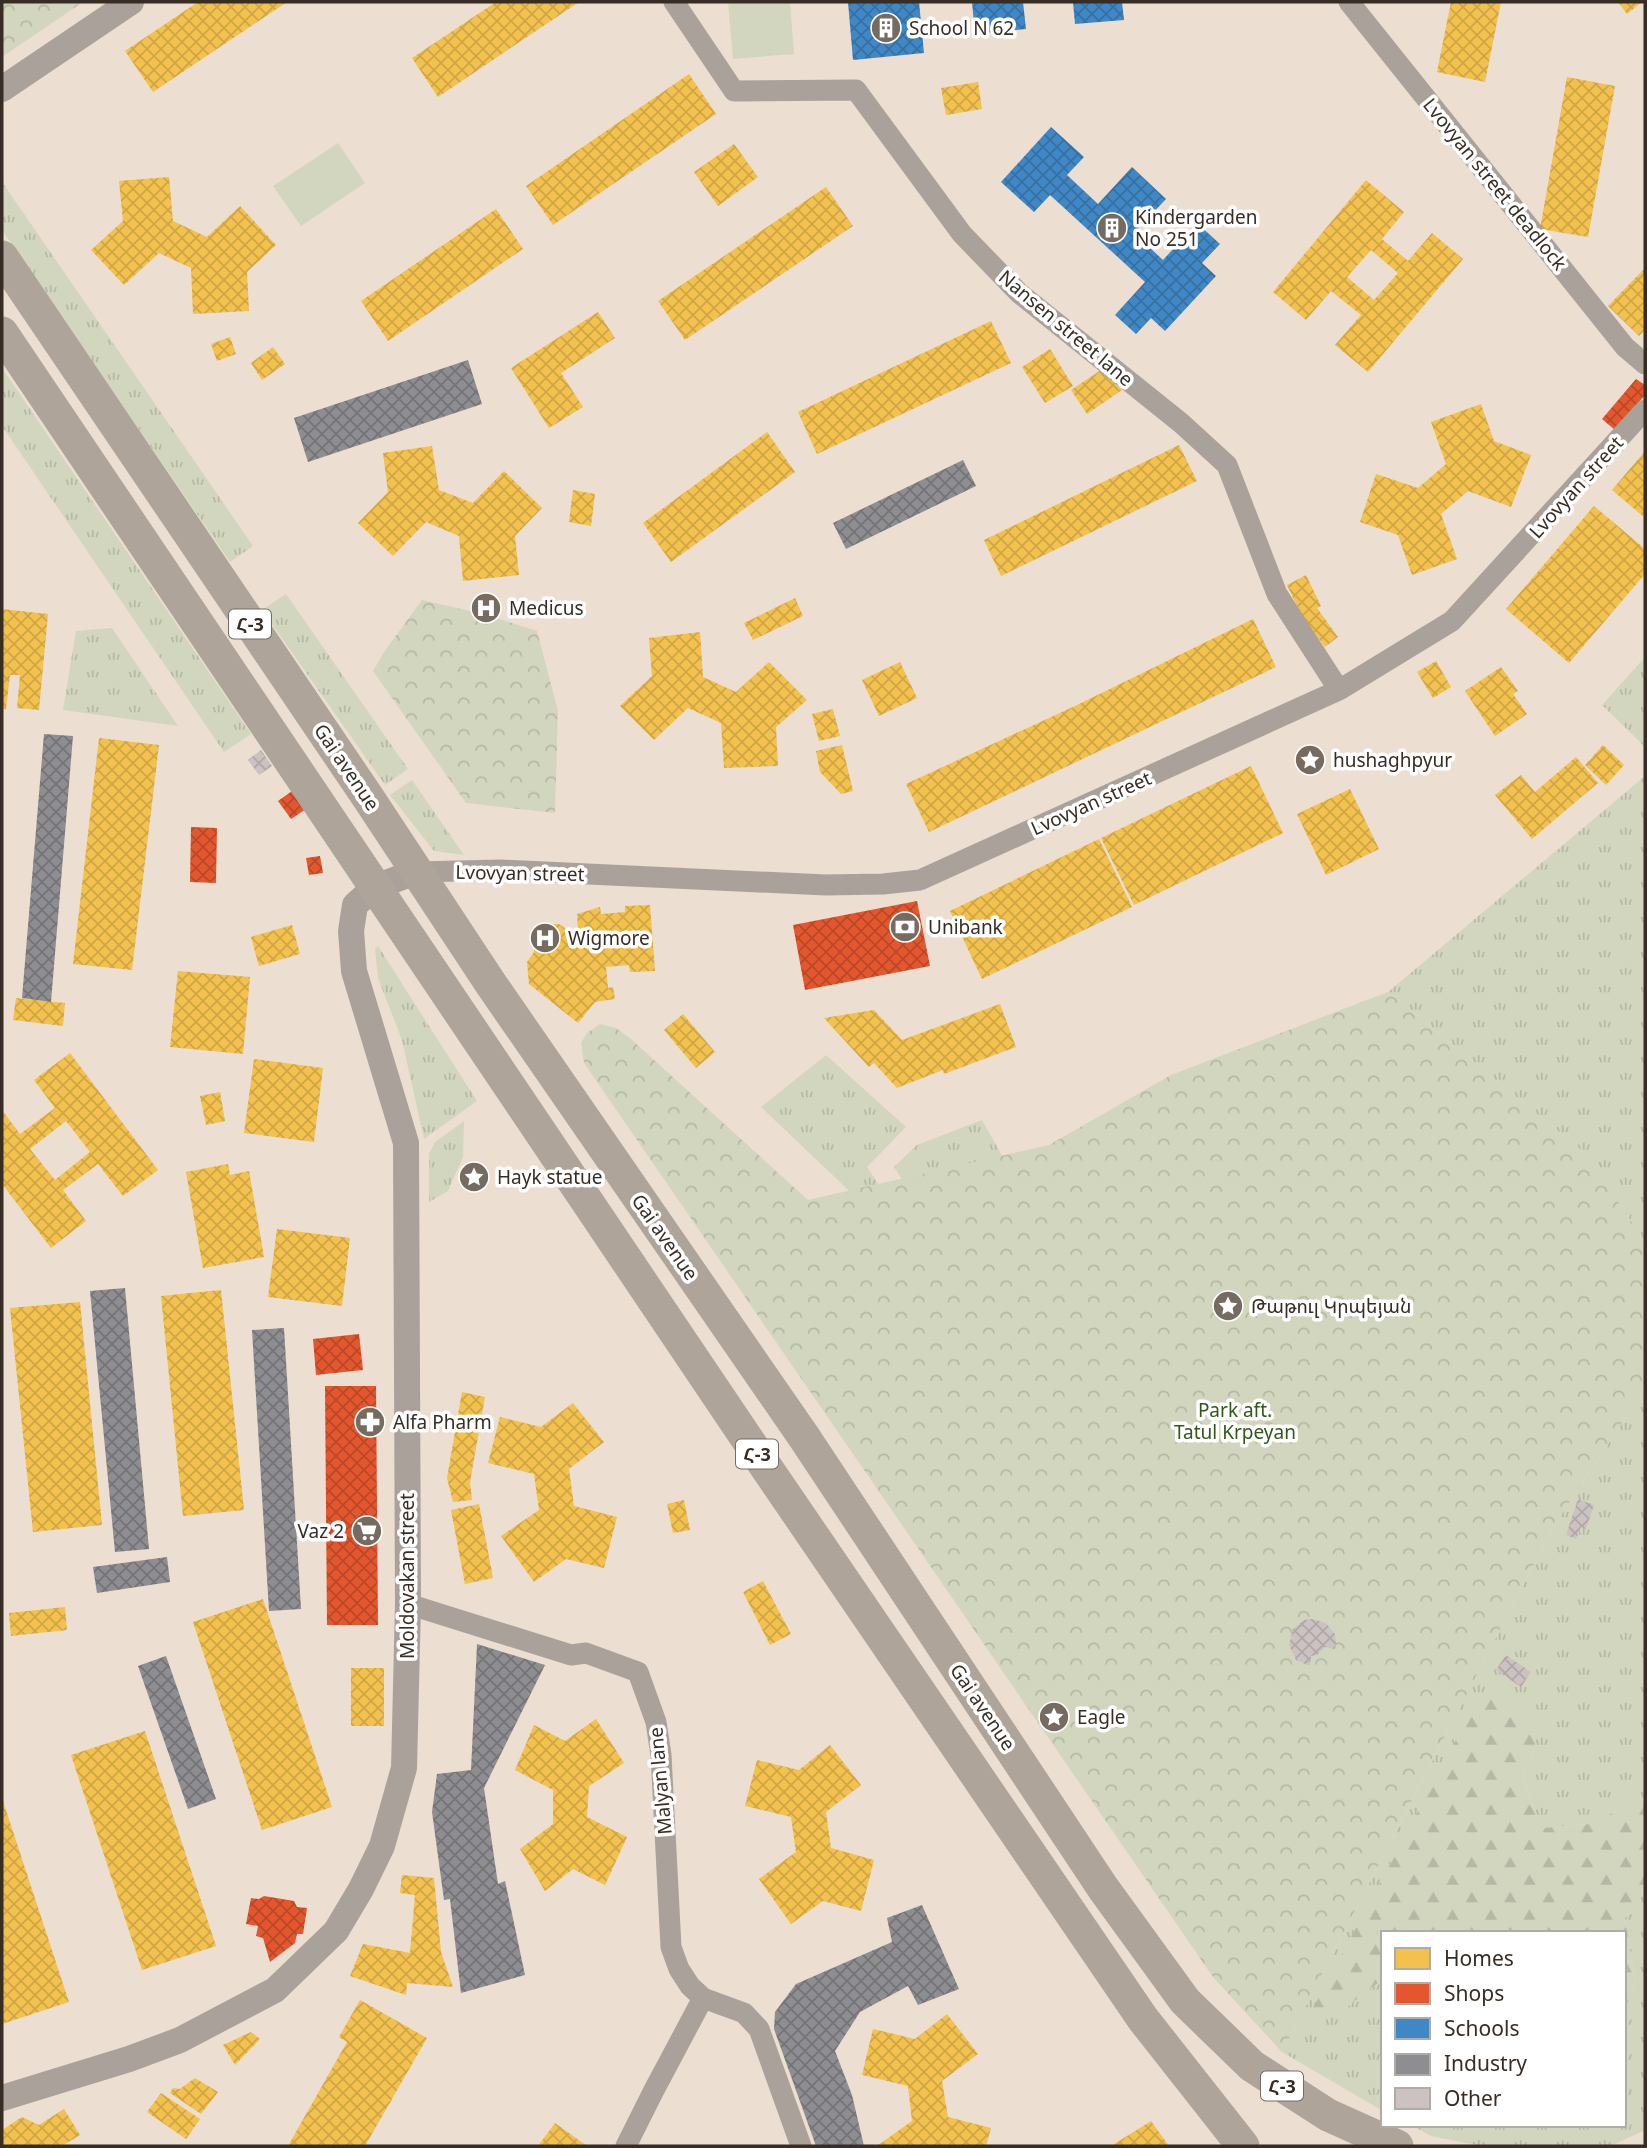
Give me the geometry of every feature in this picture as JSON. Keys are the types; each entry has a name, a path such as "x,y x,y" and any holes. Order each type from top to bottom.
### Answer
{"main road":[{"name":"Gai avenue","path":"2,257 505,1005 804,1437 1103,1888 1185,2001 1252,2066 1328,2115 1396,2146"},
{"name":"Հ-3","path":"2,333 758,1455 1143,2019 1244,2146"}],"street":[{"path":"2,89 131,2"},
{"name":"Nansen street lane","path":"674,2 734,91 856,90 962,234 1019,293 1181,423 1227,465 1277,594 1339,690"},
{"name":"Lvovyan street deadlock","path":"1349,2 1625,347 1645,364"},
{"name":"Lvovyan street","path":"416,872 501,870 826,885 920,880 1339,690 1452,621 1645,410"},
{"path":"375,887 416,872"},
{"name":"Moldovakan street","path":"2,2098 129,2059 180,2040 275,1990 336,1931 382,1846 404,1768 408,1604 406,1143 354,971 351,931 355,905 375,887"},
{"name":"Malyan lane","path":"408,1604 571,1655 586,1653 638,1672 656,1722 662,1755 671,1947 690,1986 703,1998"},
{"path":"626,2146 703,1998 744,2013 759,2029 801,2146"}],"green space":[{"path":"2,2 83,2 2,57"},
{"path":"728,2 790,2 794,54 733,59"},
{"path":"338,143 365,183 301,226 273,186"},
{"path":"2,182 253,546 230,562 2,230"},
{"path":"2,368 251,734 224,752 2,426"},
{"path":"286,594 408,769 385,785 262,610"},
{"path":"422,600 483,614 537,631 558,711 555,813 466,803 373,671"},
{"path":"112,628 178,726 63,710 76,631"},
{"path":"1645,657 1645,747 1602,705"},
{"path":"1645,776 1645,1242 1586,1154 1388,992"},
{"path":"412,780 464,855 434,851 390,795"},
{"path":"378,946 477,1101 424,1139 402,1040 378,978 375,949"},
{"name":"Park aft. Tatul Krpeyan","path":"1388,992 1586,1154 1645,1242 1645,1388 1553,1527 1282,2052 1213,1977 584,1063 581,1043 587,1033 600,1024 616,1028 808,1200 1049,1145 1171,1075"},
{"path":"826,1055 906,1127 867,1167 885,1194 863,1204 761,1107"},
{"path":"982,1120 1015,1179 910,1192 894,1167 917,1145"},
{"path":"464,1121 463,1157 448,1191 429,1202 429,1154 435,1142"},
{"path":"1645,1388 1645,1797 1590,1824 1542,1828 1522,1777 1535,1747 1311,2011 1335,2016 1381,1981 1381,2110 1282,2052 1553,1527"},
{"path":"1481,1693 1505,1698 1534,1719 1535,1747 1522,1777 1542,1828 1590,1824 1645,1797 1645,1891 1625,1918 1635,1982 1626,2007 1626,1931 1381,1931 1381,1981 1335,2016 1311,2012"},
{"path":"1645,1891 1645,2130 1611,2146 1481,2146 1431,2136 1415,2127 1626,2127 1626,2007 1635,1982 1625,1918"}],"building: Homes":[{"path":"198,2 287,2 153,92 125,51"},
{"path":"496,2 579,2 438,97 412,58"},
{"path":"1451,2 1501,2 1485,82 1437,72"},
{"path":"1618,2 1642,2 1627,14"},
{"path":"689,74 716,114 553,225 526,186"},
{"path":"1567,77 1615,86 1588,237 1540,229"},
{"path":"978,82 982,109 946,115 941,88"},
{"path":"734,144 758,177 718,206 694,172"},
{"path":"169,177 173,221 207,237 240,206 276,245 247,272 249,311 193,314 191,268 159,253 124,285 91,250 123,221 119,181"},
{"path":"1366,180 1404,212 1382,239 1408,261 1432,233 1463,259 1368,372 1335,345 1361,315 1331,291 1306,320 1273,292","holes":["1371,250 1398,273 1374,300 1347,277"]},
{"path":"826,187 853,226 685,340 658,301"},
{"path":"496,209 523,249 388,341 361,301"},
{"path":"1645,268 1645,330 1639,336 1608,306"},
{"path":"598,312 615,338 561,373 583,407 549,428 511,368"},
{"path":"991,321 1011,363 817,454 798,412"},
{"path":"230,337 236,354 217,361 211,344"},
{"path":"273,347 285,364 262,380 251,363"},
{"path":"1050,349 1073,386 1045,403 1022,367"},
{"path":"1101,370 1122,390 1087,414 1071,390"},
{"path":"1481,404 1494,441 1531,455 1511,507 1468,491 1441,514 1457,559 1412,575 1398,535 1360,522 1376,474 1418,488 1446,464 1431,422"},
{"path":"767,432 795,472 671,562 643,523"},
{"path":"1179,445 1197,481 1001,576 984,540"},
{"path":"432,446 439,490 473,503 504,471 542,508 515,536 519,575 463,581 459,536 426,522 393,556 358,523 388,492 383,453"},
{"path":"1645,451 1645,518 1612,490"},
{"path":"573,490 595,494 591,526 569,522"},
{"path":"1594,506 1645,549 1645,574 1569,663 1506,609"},
{"path":"1306,575 1321,606 1317,608 1338,637 1325,647 1302,616 1287,585"},
{"path":"795,598 803,616 753,640 744,623"},
{"path":"2,609 48,614 39,710 17,708 20,675 10,675 6,709 2,709"},
{"path":"1253,619 1276,667 929,832 906,784 1075,706"},
{"path":"700,632 703,677 736,692 769,662 807,700 776,727 778,766 724,768 721,723 688,708 654,740 620,706 652,676 649,638"},
{"path":"1436,661 1451,687 1433,698 1417,672"},
{"path":"900,662 917,698 879,716 862,680"},
{"path":"1501,667 1518,691 1513,694 1527,714 1495,736 1465,691"},
{"path":"833,709 840,736 819,741 812,714"},
{"path":"99,738 159,745 132,970 73,964"},
{"path":"842,745 853,791 841,794 820,772 816,751"},
{"path":"1603,745 1624,765 1606,785 1585,765"},
{"path":"1576,757 1598,783 1532,839 1495,795 1521,775 1535,792"},
{"path":"1251,766 1283,833 1134,905 1101,838"},
{"path":"1350,789 1379,849 1326,875 1297,814"},
{"path":"1099,839 1132,907 982,979 950,911"},
{"path":"650,905 655,971 630,972 629,965 606,967 608,988 613,987 615,999 595,1002 578,1023 529,984 527,962 534,952 534,932 540,927 559,924 569,931 578,930 577,914 600,907 601,914 625,912 625,906"},
{"path":"292,925 300,954 259,966 251,937"},
{"path":"178,971 250,977 243,1054 170,1047"},
{"path":"16,998 65,1003 63,1026 13,1020"},
{"path":"1000,1004 1016,1047 897,1088 874,1063 869,1067 824,1018 874,1010 902,1040"},
{"path":"683,1014 715,1052 696,1068 664,1030"},
{"path":"70,1053 158,1170 123,1196 98,1164 63,1190 86,1221 51,1248 2,1184 2,1110 20,1134 55,1108 34,1080","holes":["66,1121 90,1152 55,1180 30,1149"]},
{"path":"254,1059 323,1068 314,1142 244,1133"},
{"path":"220,1092 225,1121 206,1125 200,1096"},
{"path":"228,1164 230,1175 249,1171 264,1257 203,1268 186,1172"},
{"path":"277,1229 350,1238 342,1306 268,1297"},
{"path":"221,1290 244,1510 183,1516 161,1296"},
{"path":"80,1302 102,1525 33,1532 10,1308"},
{"path":"462,1392 485,1397 470,1482 472,1500 453,1502 447,1478"},
{"path":"573,1403 604,1442 569,1469 574,1506 617,1517 604,1568 566,1559 534,1582 501,1536 539,1510 534,1474 488,1463 500,1417 541,1427"},
{"path":"684,1500 690,1530 673,1533 667,1504"},
{"path":"479,1504 493,1578 465,1584 451,1510"},
{"path":"763,1581 791,1634 770,1645 743,1592"},
{"path":"263,1599 332,1807 262,1830 193,1622"},
{"path":"65,1607 67,1630 11,1636 9,1613"},
{"path":"351,1668 384,1668 384,1726 351,1726"},
{"path":"596,1719 624,1763 589,1786 587,1817 627,1837 605,1885 573,1869 545,1891 520,1849 553,1824 553,1790 515,1770 534,1725 565,1741"},
{"path":"145,1731 216,1946 142,1970 71,1755"},
{"path":"830,1745 861,1785 826,1812 831,1848 874,1860 861,1911 823,1901 791,1924 759,1879 796,1852 791,1817 745,1806 757,1760 799,1770"},
{"path":"2,1798 69,2002 2,2024"},
{"path":"402,1875 434,1878 441,1952 453,1987 407,1983 406,1995 350,1976 363,1944 410,1953 415,1895 400,1893"},
{"path":"360,2000 427,2038 365,2146 288,2146 347,2042 339,2037"},
{"path":"947,2014 978,2054 942,2081 948,2117 991,2128 986,2146 877,2146 912,2121 908,2086 862,2075 873,2029 915,2039"},
{"path":"251,2032 260,2039 235,2065 223,2045"},
{"path":"195,2078 218,2092 201,2114 170,2093 173,2088 180,2089"},
{"path":"161,2093 200,2119 186,2139 147,2112"},
{"path":"64,2109 80,2135 62,2146 2,2146 2,2130 22,2117 39,2125"},
{"path":"1151,2121 1169,2146 1111,2146"},
{"path":"555,2123 587,2146 538,2146"}],"building: Shops":[{"path":"1636,379 1645,385 1645,395 1615,430 1602,419"},
{"path":"292,791 306,809 291,819 278,801"},
{"path":"191,827 217,828 216,883 190,882"},
{"path":"320,856 323,873 309,875 306,858"},
{"path":"917,901 930,966 805,990 793,925"},
{"path":"359,1334 363,1370 316,1375 313,1339"},
{"path":"325,1386 376,1386 378,1625 327,1625"},
{"path":"264,1896 294,1901 297,1907 307,1908 303,1934 297,1934 295,1943 270,1962 263,1938 256,1936 258,1926 246,1924 251,1898 259,1899"}],"building: Schools":[{"name":"School N 62","path":"848,2 919,2 924,53 853,60"},
{"name":"School N 62","path":"972,2 1023,2 1026,29 975,34"},
{"path":"1073,2 1122,2 1124,20 1075,24"},
{"name":"Kindergarden No 251","path":"1051,127 1084,157 1067,175 1098,204 1132,167 1166,199 1134,233 1163,260 1197,223 1220,244 1202,263 1216,276 1165,331 1151,318 1136,334 1115,315 1145,282 1050,195 1034,212 1001,182"}],"building: Industry":[{"path":"468,360 482,404 308,462 294,418"},
{"path":"963,460 976,486 846,549 833,523"},
{"path":"44,734 73,736 51,1002 22,998"},
{"path":"125,1288 149,1549 115,1552 90,1291"},
{"path":"284,1328 301,1609 269,1611 252,1330"},
{"path":"167,1557 170,1582 97,1593 93,1567"},
{"path":"477,1644 545,1665 484,1788 498,1884 505,1881 525,1975 461,1993 450,1899 444,1900 432,1812 437,1774 471,1770"},
{"path":"166,1656 216,1799 188,1809 138,1666"},
{"path":"922,1905 959,1989 918,2005 908,1986 860,2012 835,2051 852,2095 864,2146 816,2146 774,2029 775,2012 796,1984 892,1942 887,1918"}],"building: Other":[{"path":"261,750 272,766 259,775 248,760"},
{"path":"1578,1499 1594,1505 1586,1529 1581,1527 1576,1539 1566,1535"},
{"path":"1304,1620 1326,1623 1335,1634 1336,1642 1335,1649 1325,1647 1317,1655 1311,1656 1310,1666 1296,1660 1289,1645 1293,1629"},
{"path":"1506,1655 1531,1672 1521,1687 1496,1670"}],"place":[{"name":"School N 62","path":"886,28"},
{"name":"Kindergarden No 251","path":"1112,228"},
{"name":"Medicus","path":"486,608"},
{"name":"hushaghpyur","path":"1310,760"},
{"name":"Unibank","path":"905,927"},
{"name":"Wigmore","path":"545,938"},
{"name":"Hayk statue","path":"474,1177"},
{"name":"Թաթուլ Կրպեյան","path":"1228,1306"},
{"name":"Alfa Pharm","path":"370,1422"},
{"name":"Vaz 2","path":"367,1531"},
{"name":"Eagle","path":"1054,1717"}]}
